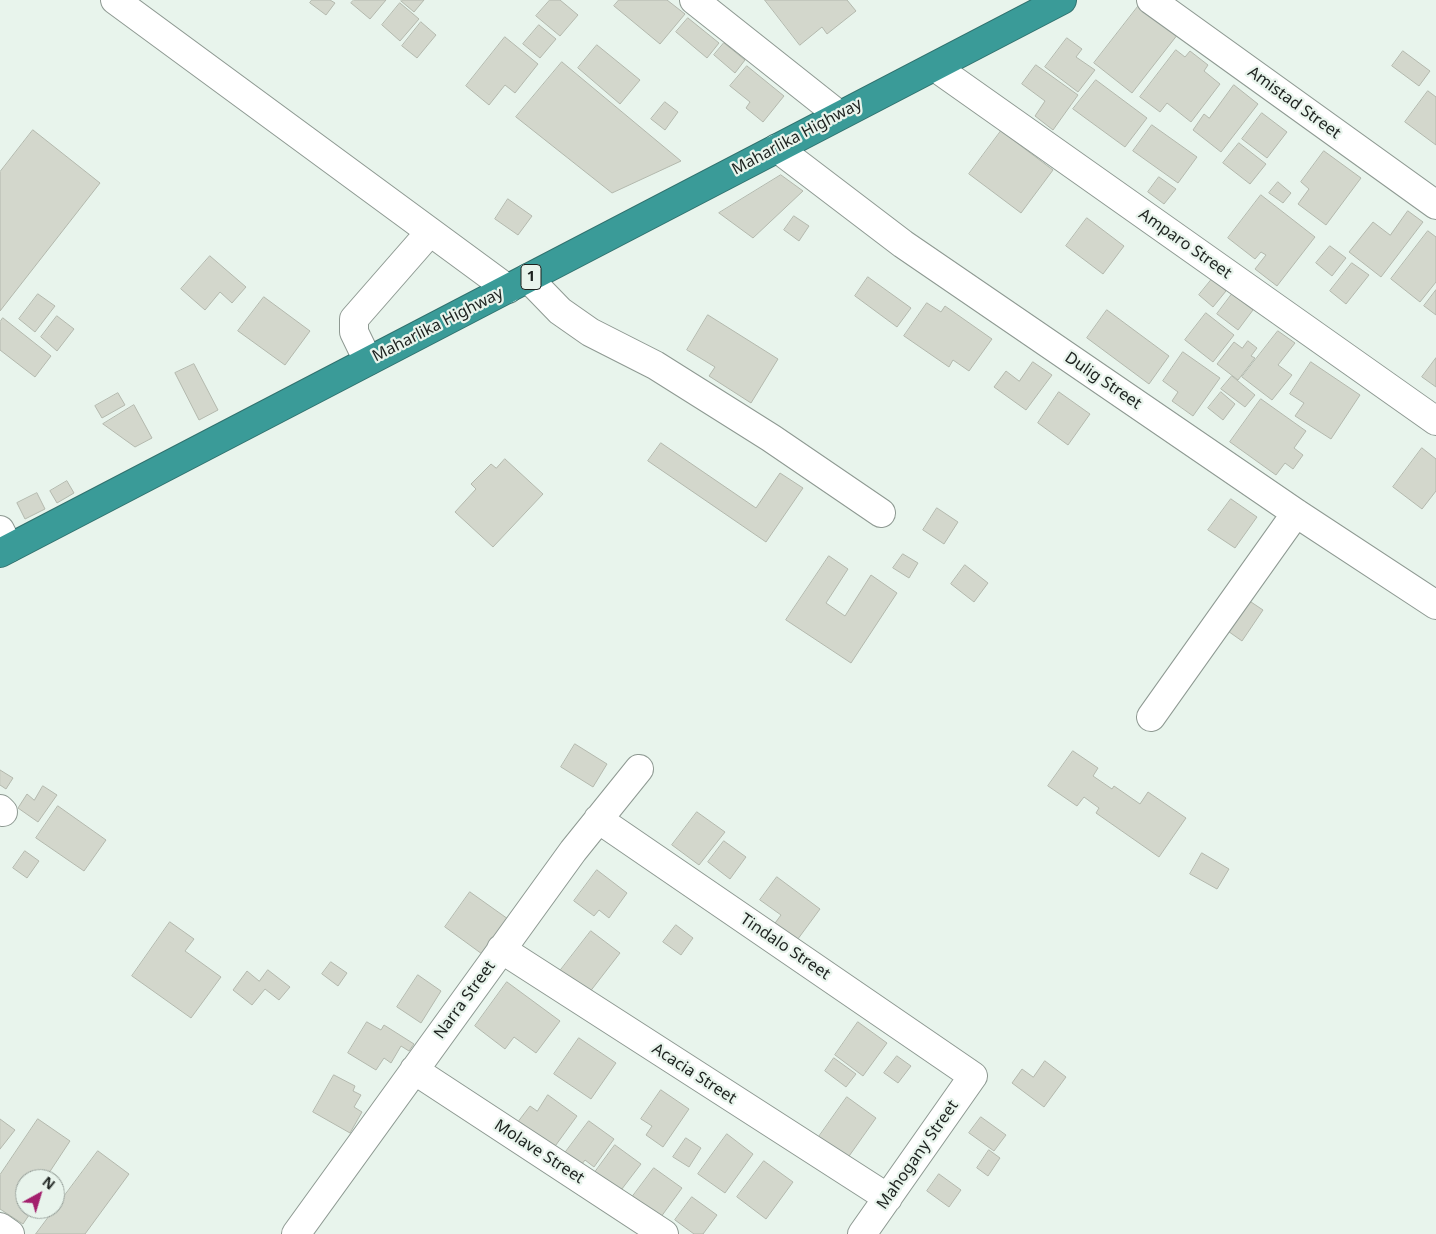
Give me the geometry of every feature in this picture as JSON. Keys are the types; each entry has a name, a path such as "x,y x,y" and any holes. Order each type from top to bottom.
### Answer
{"highway":[{"name":"Maharlika Highway","path":"3,544 518,284 1062,0"}],"street":[{"path":"115,0 430,232 518,284 590,332 656,365 771,438 881,513"},
{"path":"694,0 840,115"},
{"name":"Amistad Street","path":"1151,0 1436,205"},
{"name":"Amparo Street","path":"935,67 1436,421"},
{"name":"Dulig Street","path":"777,148 903,244 1296,513 1436,606"},
{"path":"368,361 354,332 354,320 430,232"},
{"path":"1151,717 1296,513"},
{"name":"Narra Street","path":"296,1234 501,949 598,820 639,769"},
{"name":"Tindalo Street","path":"598,820 973,1076"},
{"name":"Acacia Street","path":"501,949 888,1198"},
{"name":"Molave Street","path":"414,1070 664,1234"},
{"name":"Mahogany Street","path":"862,1234 973,1076"},
{"path":"0,1227 10,1234"}],"building":[{"path":"312,0 330,0 335,3 326,15 310,3"},
{"path":"354,0 386,0 370,19 351,3"},
{"path":"402,0 424,0 414,12"},
{"path":"550,0 560,0 578,15 560,36 536,16"},
{"path":"619,0 667,0 685,14 660,44 614,6"},
{"path":"765,0 847,0 856,11 827,34 822,27 800,45"},
{"path":"400,3 419,19 400,41 382,25"},
{"path":"1140,4 1178,34 1132,93 1094,63"},
{"path":"688,18 719,43 707,58 676,32"},
{"path":"421,22 436,35 417,58 402,46"},
{"path":"539,25 556,39 540,58 523,44"},
{"path":"505,37 538,64 515,93 505,85 489,105 466,86"},
{"path":"1067,38 1082,49 1076,57 1095,70 1078,92 1045,67"},
{"path":"724,43 745,60 735,73 714,55"},
{"path":"597,45 640,80 620,104 578,68"},
{"path":"1176,50 1185,57 1190,51 1208,65 1204,71 1220,84 1191,122 1167,103 1160,112 1140,97"},
{"path":"1403,51 1430,71 1419,86 1392,66"},
{"path":"562,62 681,161 612,193 516,117"},
{"path":"1036,65 1078,95 1053,130 1035,116 1045,101 1022,84"},
{"path":"747,66 784,96 763,122 746,108 750,102 730,86"},
{"path":"1096,80 1147,118 1125,147 1073,109"},
{"path":"1234,85 1258,104 1221,152 1193,130 1204,114 1209,118"},
{"path":"1428,91 1436,97 1436,145 1405,122"},
{"path":"665,102 678,112 665,130 651,119"},
{"path":"1262,113 1287,132 1267,158 1242,139"},
{"path":"1152,125 1197,157 1178,183 1133,151"},
{"path":"33,130 100,183 0,311 0,172"},
{"path":"1001,131 1053,170 1021,213 969,174"},
{"path":"1239,143 1266,164 1250,184 1223,163"},
{"path":"1324,151 1361,178 1326,225 1298,204 1309,189 1301,182"},
{"path":"781,175 803,191 753,238 719,213"},
{"path":"1159,177 1176,189 1164,204 1148,192"},
{"path":"1278,182 1291,193 1283,203 1269,193"},
{"path":"1261,195 1315,237 1277,286 1255,269 1266,255 1261,252 1255,259 1228,238"},
{"path":"508,199 532,216 518,235 495,219"},
{"path":"1408,211 1423,222 1381,277 1349,252 1373,222 1390,235"},
{"path":"794,216 809,226 799,241 784,230"},
{"path":"1087,218 1124,246 1103,274 1066,246"},
{"path":"1428,231 1436,237 1436,282 1420,302 1391,279"},
{"path":"1330,246 1346,258 1332,276 1316,263"},
{"path":"210,256 246,287 232,303 220,292 205,310 181,289"},
{"path":"1352,263 1369,275 1346,304 1330,291"},
{"path":"868,277 911,308 897,327 855,296"},
{"path":"1212,279 1226,291 1213,307 1199,295"},
{"path":"1436,290 1436,315 1424,306"},
{"path":"38,294 55,306 35,332 19,319"},
{"path":"1232,294 1253,310 1238,330 1217,314"},
{"path":"264,297 310,331 285,365 238,331"},
{"path":"927,303 941,312 945,306 992,339 969,371 953,360 949,367 904,336"},
{"path":"1107,310 1169,356 1149,384 1087,338"},
{"path":"1206,313 1234,335 1213,362 1185,340"},
{"path":"708,315 778,359 751,403 709,376 715,367 687,350"},
{"path":"57,316 74,329 57,351 41,337"},
{"path":"3,318 51,356 35,377 0,350 0,322"},
{"path":"1278,331 1295,343 1278,365 1292,375 1272,400 1242,377"},
{"path":"1248,341 1257,348 1251,356 1255,358 1238,380 1217,364 1234,342 1242,348"},
{"path":"1183,352 1220,378 1193,416 1172,401 1178,392 1163,381"},
{"path":"1436,358 1436,387 1422,377"},
{"path":"1033,362 1052,375 1026,410 994,387 1006,371 1019,381"},
{"path":"1311,362 1360,395 1331,439 1295,416 1304,403 1290,394"},
{"path":"194,364 218,410 199,420 175,373"},
{"path":"1232,376 1255,395 1245,407 1221,389"},
{"path":"1059,392 1090,414 1068,445 1038,423"},
{"path":"1221,392 1235,404 1223,420 1208,408"},
{"path":"118,393 125,405 102,418 95,406"},
{"path":"1261,399 1306,431 1294,448 1303,455 1293,469 1285,463 1276,475 1230,442"},
{"path":"134,405 152,438 135,447 103,424"},
{"path":"661,443 756,508 780,473 803,488 766,542 648,461"},
{"path":"1422,448 1436,459 1436,491 1422,509 1393,487"},
{"path":"505,459 543,494 493,547 455,512 476,489 471,484 491,464 496,468"},
{"path":"67,481 74,493 57,503 50,491"},
{"path":"37,493 45,509 25,519 17,503"},
{"path":"1231,499 1257,517 1235,548 1208,530"},
{"path":"937,508 958,522 944,544 923,530"},
{"path":"903,554 918,563 909,578 893,568"},
{"path":"829,556 848,569 826,603 845,616 871,575 897,593 851,663 786,620"},
{"path":"965,565 988,583 974,602 951,584"},
{"path":"1245,598 1263,610 1242,641 1225,629"},
{"path":"575,744 607,764 593,787 561,767"},
{"path":"1073,751 1098,768 1093,776 1112,789 1114,786 1140,804 1148,792 1186,818 1159,857 1096,813 1099,808 1084,797 1077,806 1048,786"},
{"path":"0,770 13,778 6,789 0,785"},
{"path":"43,786 57,795 38,822 18,808 27,794 34,800"},
{"path":"58,806 106,840 84,871 36,838"},
{"path":"697,812 725,832 699,865 672,845"},
{"path":"724,841 746,857 730,879 708,862"},
{"path":"25,851 39,861 27,878 13,868"},
{"path":"1202,853 1229,869 1217,889 1190,874"},
{"path":"597,870 627,893 609,918 599,910 594,916 574,901"},
{"path":"777,877 820,909 792,947 770,930 781,915 760,900"},
{"path":"470,892 508,919 482,954 445,927"},
{"path":"170,922 194,939 185,951 221,977 191,1018 132,976"},
{"path":"676,925 693,938 681,955 663,942"},
{"path":"591,931 620,953 589,993 560,971"},
{"path":"331,962 347,973 338,986 322,974"},
{"path":"268,970 290,987 279,1000 265,989 252,1005 233,990 247,971 259,981"},
{"path":"418,975 441,991 421,1023 397,1007"},
{"path":"507,982 560,1021 536,1053 514,1037 505,1049 475,1026"},
{"path":"367,1022 381,1030 384,1025 414,1044 409,1051 401,1046 391,1063 384,1058 376,1070 348,1053"},
{"path":"858,1022 887,1043 863,1076 835,1055"},
{"path":"579,1038 616,1063 591,1099 554,1074"},
{"path":"897,1056 911,1066 898,1083 884,1073"},
{"path":"834,1058 856,1074 846,1087 825,1071"},
{"path":"1045,1061 1066,1077 1044,1107 1012,1083 1022,1069 1033,1077"},
{"path":"334,1075 355,1086 353,1091 361,1095 354,1107 362,1112 350,1133 313,1112"},
{"path":"661,1090 689,1109 663,1147 646,1135 652,1126 641,1119"},
{"path":"548,1095 577,1116 553,1149 517,1123 530,1106 537,1111"},
{"path":"847,1097 876,1118 847,1159 818,1138"},
{"path":"981,1117 1006,1135 994,1151 969,1133"},
{"path":"0,1119 15,1130 0,1149"},
{"path":"38,1119 70,1141 52,1169 15,1169 15,1219 0,1209 0,1175"},
{"path":"589,1121 614,1139 594,1167 585,1160 578,1169 562,1157"},
{"path":"727,1134 753,1154 725,1193 698,1174"},
{"path":"686,1138 701,1148 689,1167 673,1157"},
{"path":"615,1145 641,1164 615,1198 590,1179"},
{"path":"989,1150 1000,1158 988,1176 977,1168"},
{"path":"98,1151 129,1174 85,1234 36,1234 47,1219 65,1219 65,1195"},
{"path":"764,1161 793,1182 766,1219 737,1197"},
{"path":"654,1168 682,1188 658,1221 630,1200"},
{"path":"939,1174 961,1190 949,1207 927,1191"},
{"path":"692,1197 717,1215 703,1234 694,1234 675,1220"},
{"path":"15,1219 26,1219 23,1224"}]}
